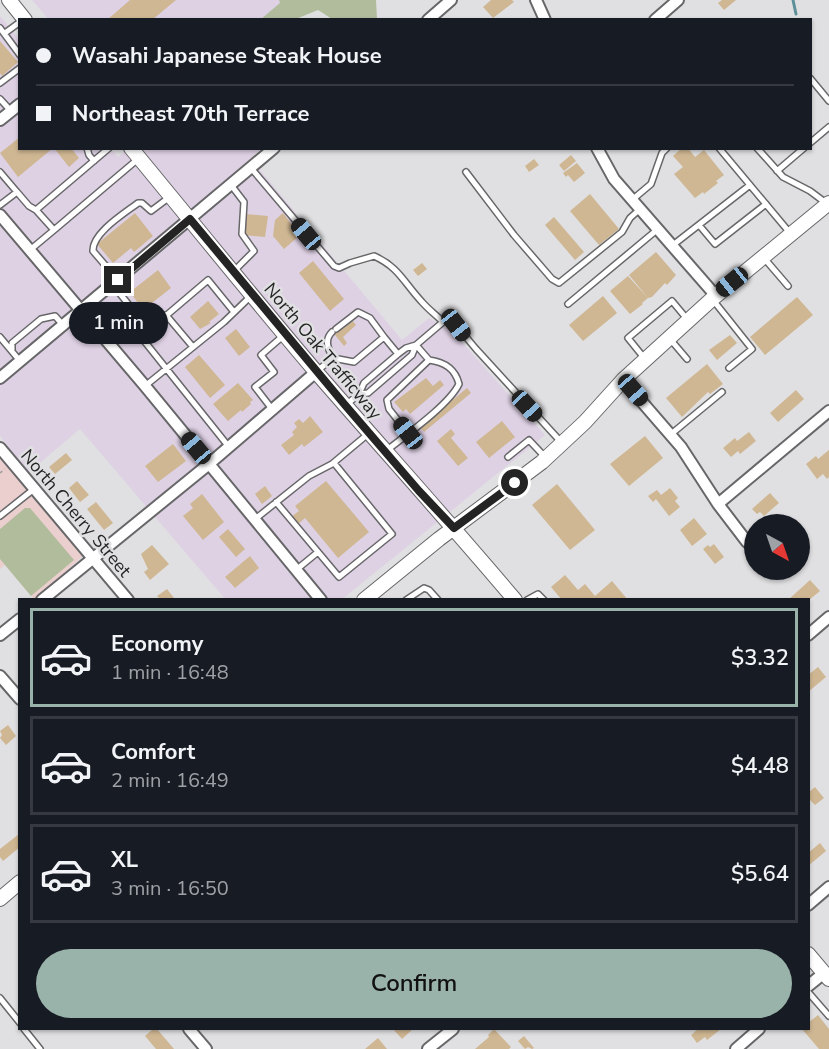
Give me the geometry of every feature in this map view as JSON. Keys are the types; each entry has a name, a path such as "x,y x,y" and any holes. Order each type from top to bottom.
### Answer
{"main road":[{"path":"9,0 22,18"},
{"name":"North Oak Trafficway","path":"135,153 316,372 454,528 509,598"},
{"path":"370,598 454,528 546,458 623,380 688,320 828,204"},
{"path":"0,899 18,884"},
{"path":"810,956 826,976"}],"street":[{"path":"430,18 451,0"},
{"path":"536,0 544,18"},
{"path":"657,18 678,0"},
{"path":"0,120 15,108"},
{"path":"0,378 82,312 272,150"},
{"path":"598,150 614,179 673,245 714,297"},
{"path":"0,215 145,386 319,598"},
{"path":"44,598 209,464 316,372"},
{"path":"623,380 670,435 744,538"},
{"path":"718,504 829,411"},
{"name":"North Cherry Street","path":"0,448 126,598"},
{"path":"810,633 829,617"},
{"path":"0,635 18,621"},
{"path":"0,676 18,697"},
{"path":"810,903 829,887"},
{"path":"810,985 826,976"},
{"path":"190,1030 206,1049"},
{"path":"428,1049 452,1030"},
{"path":"736,1049 758,1030"}],"lane":[{"path":"5,33 18,24"},
{"path":"0,28 18,52"},
{"path":"0,83 18,70"},
{"path":"812,80 829,101"},
{"path":"0,99 15,108"},
{"path":"812,141 829,128"},
{"path":"88,150 94,161"},
{"path":"36,210 107,150"},
{"path":"632,200 651,184 665,150"},
{"path":"721,150 791,234"},
{"path":"759,150 790,183 810,191 828,204"},
{"path":"777,171 802,150"},
{"path":"30,250 135,153"},
{"path":"251,168 333,266 339,268 374,256 388,262 421,302 443,322"},
{"path":"0,172 29,206 36,210 54,230"},
{"path":"466,172 518,240 552,279 559,283 622,232 630,218 640,209"},
{"path":"231,185 244,202 242,234 254,251 234,271"},
{"path":"673,245 750,185"},
{"path":"0,205 16,192"},
{"path":"133,310 93,251 93,244 98,236 138,203 142,203 151,211 171,196"},
{"path":"699,225 715,244 766,204"},
{"path":"568,304 658,229"},
{"path":"763,256 788,286"},
{"path":"229,447 141,337 208,280 234,312"},
{"path":"145,386 252,295"},
{"path":"714,297 752,349 729,368"},
{"path":"646,359 628,338 672,302 688,320"},
{"path":"333,358 327,341 328,337 358,312 370,318 398,354"},
{"path":"166,315 193,347"},
{"path":"12,350 12,343 47,317 56,317 64,326"},
{"path":"345,405 359,394 364,383 398,354 416,345 443,322 450,321 562,443"},
{"path":"272,409 255,387 274,372 261,355 285,334"},
{"path":"0,337 20,362"},
{"path":"333,358 354,362 384,337"},
{"path":"669,338 687,359"},
{"path":"385,452 446,401 456,391 459,384 457,376 448,366 439,361 429,360 416,345"},
{"path":"359,394 368,393 412,355 416,345"},
{"path":"316,372 333,358"},
{"path":"408,433 389,409 387,400 429,360"},
{"path":"670,435 722,392"},
{"path":"254,520 309,476 334,463 369,433"},
{"path":"508,457 529,440 546,458"},
{"path":"276,502 339,577 392,534 334,463"},
{"path":"0,516 35,489"},
{"path":"296,570 318,552"},
{"path":"409,598 424,588 436,598"},
{"path":"810,994 829,1016"},
{"path":"0,998 18,1020"},
{"path":"25,1030 40,1049"}],"shaded area":[{"path":"32,0 279,0 281,3 262,18 47,18"},
{"path":"0,16 18,38 18,150 112,150 118,157 127,150 260,150 253,156 260,170 402,340 429,318 451,330 545,435 343,598 224,598 80,429 28,473 0,436"},
{"path":"0,454 84,555 37,598 33,598 5,565 0,569"}],"green space":[{"path":"279,0 376,0 377,18 330,18 318,10 298,18 262,18 280,3"},
{"path":"25,508 30,508 74,560 31,596 0,559 0,529"}],"building":[{"path":"130,0 176,0 154,18 109,18"},
{"path":"491,0 512,0 514,2 493,18 483,7"},
{"path":"722,0 736,0 724,10 718,3"},
{"path":"0,41 18,62 2,76 0,73"},
{"path":"18,139 18,150 51,150 18,177 0,153"},
{"path":"56,150 73,150 79,158 69,167"},
{"path":"680,150 690,150 695,157 704,150 724,175 716,181 718,183 695,198 674,174 683,167 673,156"},
{"path":"571,155 576,161 564,171 559,165"},
{"path":"534,159 539,165 529,172 525,166"},
{"path":"577,163 585,173 574,182 563,173"},
{"path":"590,194 619,229 599,245 570,211"},
{"path":"135,213 153,236 134,252 131,248 113,263 97,244"},
{"path":"283,213 300,235 284,249 273,236 275,220"},
{"path":"246,214 268,216 265,237 244,235"},
{"path":"554,217 584,252 575,260 545,225"},
{"path":"656,252 676,275 667,285 665,283 652,297 648,298 629,275"},
{"path":"313,261 344,299 330,311 299,273"},
{"path":"422,263 427,269 418,276 413,270"},
{"path":"158,270 171,288 143,310 130,292"},
{"path":"628,276 648,298 630,314 610,291"},
{"path":"603,296 617,313 583,341 569,325"},
{"path":"797,297 813,315 765,355 750,337"},
{"path":"208,301 219,314 209,322 211,323 200,329 190,317"},
{"path":"352,320 356,325 343,337 347,343 344,346 331,330 334,327 338,332"},
{"path":"236,329 250,347 239,356 225,338"},
{"path":"730,335 737,343 717,360 709,350"},
{"path":"199,355 225,385 210,398 185,367"},
{"path":"707,364 723,384 710,394 708,392 682,417 666,398"},
{"path":"426,378 433,386 440,380 444,385 410,414 406,409 403,412 394,402"},
{"path":"238,383 253,400 242,412 241,410 228,421 213,404"},
{"path":"467,388 471,393 424,432 420,427"},
{"path":"796,390 804,399 778,422 770,413"},
{"path":"310,416 323,432 304,447 302,444 289,455 281,445 294,435 292,432 297,427 294,423 299,419 303,423"},
{"path":"502,421 515,437 489,458 476,442"},
{"path":"451,429 455,434 451,438 468,458 458,466 437,441"},
{"path":"749,432 756,441 740,454 738,451 731,457 723,448 735,438 737,441"},
{"path":"645,436 663,458 629,486 610,464"},
{"path":"173,444 186,461 158,482 145,466"},
{"path":"829,450 829,477 827,479 823,474 817,479 806,464 816,456 818,459"},
{"path":"66,453 72,460 55,474 49,467"},
{"path":"77,481 89,495 80,502 69,488"},
{"path":"326,481 369,532 338,558 305,518 297,525 291,517 299,511 295,506"},
{"path":"557,484 595,530 570,550 532,505"},
{"path":"265,486 272,496 262,504 255,494"},
{"path":"670,488 678,498 675,501 680,507 669,516 656,499 653,502 648,496 657,490 661,495"},
{"path":"770,493 779,503 766,514 760,512 757,514 752,509"},
{"path":"202,494 224,522 203,540 183,516 193,508 190,504"},
{"path":"96,502 113,523 104,530 87,509"},
{"path":"694,518 707,534 692,546 680,530"},
{"path":"228,529 245,549 236,557 219,537"},
{"path":"714,544 724,557 715,564 703,549"},
{"path":"152,545 169,564 150,580 144,572 148,569 141,554"},
{"path":"250,556 259,568 235,588 225,577"},
{"path":"565,575 578,590 585,584 595,596 612,581 626,598 560,598 551,587"},
{"path":"810,580 820,591 810,598 790,598"},
{"path":"167,589 174,598 159,598 157,596"},
{"path":"818,667 826,677 810,690 810,673"},
{"path":"8,725 16,736 6,745 0,738 2,735 0,731"},
{"path":"815,787 824,798 815,805 810,800 810,791"},
{"path":"18,835 18,849 3,861 0,857 0,849"},
{"path":"820,843 826,851 810,864 810,851"},
{"path":"818,1015 829,1029 829,1049 819,1049 803,1030 810,1030 810,1021"},
{"path":"152,1030 158,1030 174,1049 156,1049 145,1036"},
{"path":"394,1030 412,1030 402,1039"},
{"path":"495,1030 511,1047 509,1049 475,1049 489,1037 488,1035"},
{"path":"697,1030 720,1030 707,1040 705,1037 697,1043 691,1035"},
{"path":"524,1036 534,1048 525,1049 518,1041"},
{"path":"378,1038 387,1049 365,1049"}],"waterway":[{"path":"793,0 796,14"}],"route":[{"path":"118,280 190,219 345,405 454,528 515,483"}]}
